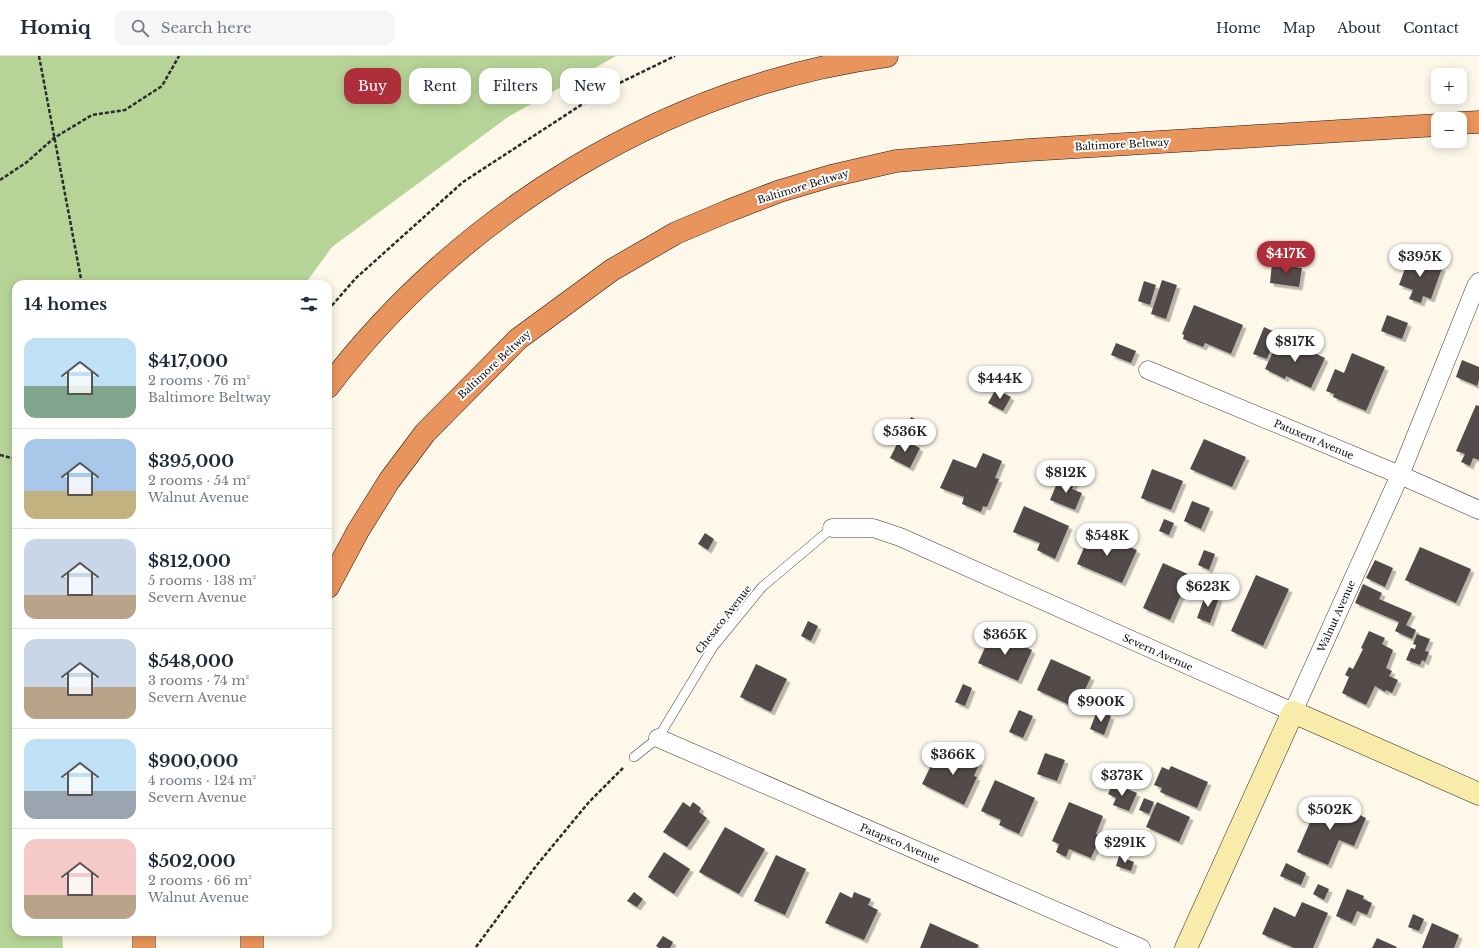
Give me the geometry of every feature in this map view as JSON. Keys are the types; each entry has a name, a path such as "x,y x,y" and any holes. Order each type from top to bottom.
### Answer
{"highway":[{"path":"332,382 350,358 409,294 460,249 513,207 576,166 690,109 748,87 811,70 887,56"},
{"path":"1467,123 1479,122"},
{"name":"Baltimore Beltway","path":"332,580 358,531 388,481 425,433 518,339 612,270 676,234 728,211 780,191 817,180 896,161 1028,150 1431,125"},
{"path":"144,936 144,948"},
{"path":"252,936 252,948"}],"street":[{"name":"Walnut Avenue","path":"1186,948 1400,475 1476,286 1479,282"},
{"name":"Patuxent Avenue","path":"1148,370 1400,475 1479,510"},
{"name":"Severn Avenue","path":"832,528 873,528 900,537 1479,794"},
{"name":"Patapsco Avenue","path":"658,738 1141,948"}],"lane":[{"name":"Chesaco Avenue","path":"634,757 658,738 713,647 762,587 832,528"}],"path":[{"path":"39,56 81,280"},
{"path":"0,180 27,162 54,138 92,115 125,110 162,86 179,56"},
{"path":"332,305 356,278 463,182 601,92 675,56"},
{"path":"0,455 12,458"},
{"path":"476,947 536,866 589,802 634,757"}],"green space":[{"path":"0,56 616,56 595,68 560,68 560,88 552,92 552,68 479,68 479,104 531,104 508,117 332,247 308,280 12,280 12,936 62,936 63,948 0,948"}],"building":[{"path":"1410,255 1423,259 1424,257 1431,260 1430,263 1442,268 1431,299 1423,296 1421,303 1409,299 1413,290 1399,285"},
{"path":"1272,263 1302,268 1299,287 1270,283"},
{"path":"1162,280 1177,285 1166,319 1151,314"},
{"path":"1144,281 1156,285 1150,305 1138,301"},
{"path":"1194,305 1243,325 1231,354 1205,343 1203,347 1183,339 1184,335 1182,334"},
{"path":"1387,315 1408,323 1402,339 1381,331"},
{"path":"1264,327 1277,333 1267,359 1253,354"},
{"path":"1280,337 1325,358 1311,388 1286,376 1285,379 1265,369"},
{"path":"1116,343 1136,351 1131,363 1111,355"},
{"path":"1352,353 1385,367 1366,411 1333,397 1334,394 1326,391 1335,369 1344,373"},
{"path":"1462,360 1479,367 1479,380 1477,386 1456,377"},
{"path":"996,389 1011,397 1003,411 988,403"},
{"path":"1476,405 1479,406 1479,460 1473,458 1470,466 1461,462 1465,454 1456,451"},
{"path":"911,417 924,423 916,442 902,436"},
{"path":"900,438 920,448 910,468 890,458"},
{"path":"1204,439 1246,457 1232,487 1190,469"},
{"path":"983,453 1002,461 995,478 999,479 987,507 983,506 981,512 962,504 964,497 940,488 953,459 976,468"},
{"path":"1152,469 1183,481 1171,510 1141,498"},
{"path":"1063,476 1075,482 1072,489 1082,493 1075,510 1050,500 1057,483 1059,484"},
{"path":"1192,501 1210,508 1201,529 1184,521"},
{"path":"1024,506 1069,526 1055,559 1037,550 1040,543 1013,532"},
{"path":"1164,519 1174,523 1169,535 1159,531"},
{"path":"1091,531 1137,550 1122,583 1077,564"},
{"path":"705,533 714,539 708,550 698,544"},
{"path":"1420,547 1471,569 1456,603 1405,580"},
{"path":"1204,550 1215,554 1209,570 1198,565"},
{"path":"1375,560 1393,568 1385,587 1366,578"},
{"path":"1163,563 1190,575 1170,620 1143,608"},
{"path":"1256,575 1289,589 1263,646 1231,631"},
{"path":"1363,584 1382,593 1379,599 1412,613 1406,625 1416,630 1412,639 1395,631 1399,622 1355,603"},
{"path":"1206,593 1219,598 1210,623 1197,618"},
{"path":"808,621 818,626 811,641 801,636"},
{"path":"1369,631 1385,638 1382,644 1393,650 1386,668 1392,671 1389,676 1398,680 1392,693 1386,690 1385,692 1375,686 1366,705 1342,693 1349,677 1345,675 1349,667 1353,669 1363,649 1361,648"},
{"path":"992,632 1032,650 1018,681 978,663"},
{"path":"1417,634 1430,639 1425,651 1429,652 1425,662 1422,660 1420,665 1406,660 1411,648 1415,649 1416,645 1413,644"},
{"path":"1051,659 1091,677 1076,708 1037,690"},
{"path":"756,664 787,679 771,712 740,697"},
{"path":"963,684 972,688 965,706 955,702"},
{"path":"1019,710 1033,716 1023,738 1009,732"},
{"path":"1097,711 1111,716 1104,735 1090,729"},
{"path":"956,750 980,762 974,776 977,777 964,805 922,784 937,753 951,760"},
{"path":"1045,753 1065,760 1057,781 1037,774"},
{"path":"1171,766 1208,782 1197,808 1160,792 1162,788 1154,785 1162,767 1169,770"},
{"path":"995,780 1035,798 1019,834 999,825 1001,820 981,811"},
{"path":"1113,783 1137,793 1129,811 1113,805 1116,798 1108,794"},
{"path":"1321,797 1366,818 1354,846 1339,840 1328,865 1297,852"},
{"path":"1144,798 1154,802 1149,814 1139,810"},
{"path":"683,802 690,807 693,802 701,808 699,812 707,818 687,847 663,832"},
{"path":"1069,802 1103,816 1096,834 1101,836 1091,858 1069,849 1066,857 1056,852 1059,844 1052,841"},
{"path":"1157,802 1190,817 1179,842 1146,827"},
{"path":"725,827 765,849 739,894 699,872"},
{"path":"664,852 690,869 674,894 648,877"},
{"path":"776,855 806,869 785,915 754,901"},
{"path":"1119,856 1134,862 1131,871 1116,866"},
{"path":"1286,863 1306,873 1301,885 1280,876"},
{"path":"1318,884 1329,889 1324,900 1313,894"},
{"path":"1347,889 1364,896 1363,899 1372,903 1367,915 1357,911 1352,923 1336,916"},
{"path":"634,892 643,899 637,907 627,901"},
{"path":"840,892 852,898 854,892 871,899 868,905 878,910 864,940 825,923"},
{"path":"1302,902 1328,913 1313,948 1294,948 1262,934 1274,907 1295,917"},
{"path":"1413,914 1424,919 1419,931 1408,927"},
{"path":"930,923 979,945 977,948 920,948"},
{"path":"1432,923 1459,935 1454,948 1422,948"},
{"path":"663,936 673,942 670,948 659,948 656,946"},
{"path":"1377,938 1397,947 1372,948"}]}
